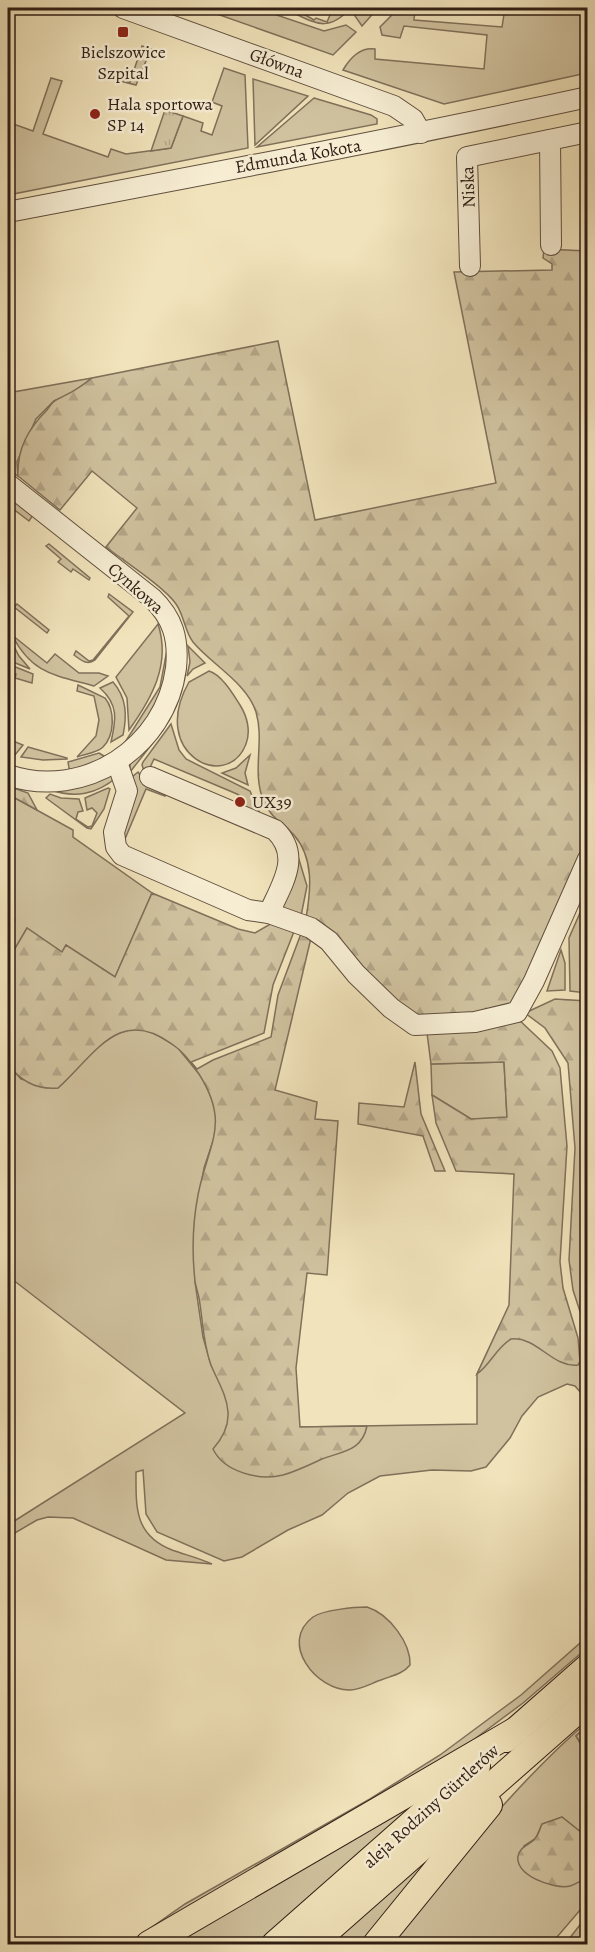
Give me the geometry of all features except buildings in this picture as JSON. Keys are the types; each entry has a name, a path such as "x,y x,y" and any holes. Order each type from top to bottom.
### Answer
{"main road":[{"name":"aleja Rodziny Gürtlerów","path":"275,1944 588,1668"},
{"name":"aleja Rodziny Gürtlerów","path":"312,1944 588,1701"},
{"path":"153,1943 518,1729"},
{"path":"376,1944 543,1741"}],"street":[{"name":"Główna","path":"123,8 394,106 412,119 421,133"},
{"name":"Edmunda Kokota","path":"8,212 421,133 588,96"},
{"name":"Niska","path":"471,266 467,157 588,132"},
{"path":"550,140 551,245"},
{"name":"Cynkowa","path":"8,484 152,598 161,607 174,628 177,659 171,690 159,719 121,759"},
{"path":"8,775 33,781 70,780 88,776 121,759 127,790 114,832 118,851 166,876 248,910 269,913 322,934 356,974 391,1008 421,1027 464,1023 517,1012 534,981 588,859"},
{"path":"150,777 275,830 283,837 290,857 289,868 269,913"}],"green space":[{"path":"200,8 259,9 324,31 346,25 356,32 333,55"},
{"path":"333,8 351,8 337,20 324,24 310,21 294,13 295,9 314,20 316,18 327,22"},
{"path":"359,8 378,8 362,26 355,16"},
{"path":"404,8 415,9 414,20 502,27 505,8 548,8 562,11 569,8 587,8 587,73 444,104 343,70 356,54 370,49 375,49 375,59 484,69 487,35 404,26 400,38 382,35 380,27 396,11"},
{"path":"142,46 151,49 136,85 108,78 109,75 130,82"},
{"path":"224,68 245,75 248,148 8,195 8,122 33,131 51,78 62,81 43,134 108,157 111,149 126,154 171,148 183,116 203,123 201,131 212,135 222,106 212,102"},
{"path":"253,79 308,96 255,145"},
{"path":"314,98 371,115 377,119 377,124 257,147"},
{"path":"165,110 183,116 171,148 151,151"},
{"path":"544,249 587,251 588,478 583,486 588,489 587,858 517,1011 421,1027 306,918 310,885 308,864 300,844 270,812 260,791 258,723 251,702 237,683 193,642 179,608 170,597 106,547 137,508 92,471 60,510 18,476 19,457 29,432 52,403 92,378 278,341 315,520 496,483 454,272 552,270 552,264 543,258"},
{"path":"92,378 69,395 54,401 36,419 17,462 18,476 8,469 8,393"},
{"path":"8,491 35,512 29,521 8,505"},
{"path":"49,544 90,578 89,580 73,569 71,572 58,562 61,559 46,546"},
{"path":"109,594 133,612 95,660 84,662 74,655 76,651 89,661 93,660 129,616 108,597"},
{"path":"17,604 49,630 47,633 14,607"},
{"path":"165,623 170,670 152,719 124,744 160,687 167,650"},
{"path":"158,624 162,653 161,667 152,693 129,730 127,698 116,677"},
{"path":"8,635 19,656 30,669 8,660"},
{"path":"12,635 47,663 55,654 79,673 99,673 108,676 94,686 46,671 28,658"},
{"path":"188,646 205,663 193,669 187,676 190,662"},
{"path":"8,664 33,674 32,683 15,678 16,674 8,671"},
{"path":"209,671 218,676 231,690 248,724 246,744 236,758 223,765 209,765 195,758 184,746 178,729 179,707 189,682"},
{"path":"113,682 121,694 125,707 125,721 123,735 111,742 114,727 113,707 100,688"},
{"path":"78,685 105,698 111,709 112,729 103,747 77,757 96,736 99,720 94,696 77,691"},
{"path":"174,706 163,730 130,772 130,762"},
{"path":"171,724 179,750 186,759 250,791 261,816 241,808 245,799 237,794 154,759 146,776 143,762"},
{"path":"8,739 23,745 15,755 8,753"},
{"path":"28,747 67,759 43,760 21,757"},
{"path":"99,753 107,758 70,774 68,762"},
{"path":"250,755 245,773 248,785 222,773 236,768"},
{"path":"138,772 144,781 168,791 165,796 146,789 125,839 125,846 120,843 132,777"},
{"path":"108,774 117,777 93,791 68,794 50,790"},
{"path":"8,786 28,793 37,810 15,798 8,808"},
{"path":"110,789 104,809 91,829 87,828 46,798 50,794 61,798 79,799 83,811 78,812 76,819 88,827 92,826 97,813 92,808 87,810 85,798"},
{"path":"15,798 73,830 73,837 152,893 115,977 66,945 62,952 27,928 13,952 8,949 8,932 15,920 8,915 8,808"},
{"path":"297,853 307,886 301,916 283,909 281,901"},
{"path":"152,893 238,929 255,933 272,923 295,929 273,985 264,1033 191,1062 197,1069 213,1060 271,1037 278,995 302,931 311,938 275,1090 317,1102 315,1119 338,1121 327,1275 307,1273 296,1368 300,1427 367,1426 361,1441 350,1449 274,1477 243,1473 234,1469 225,1464 213,1449 224,1432 228,1412 224,1394 206,1348 194,1271 196,1205 214,1134 215,1121 214,1107 209,1092 199,1074 184,1054 172,1044 153,1033 137,1030 122,1032 109,1039 58,1088 43,1088 30,1084 18,1076 8,1064 8,949 13,952 27,928 62,952 66,945 115,977"},
{"path":"587,897 587,993 570,991 569,938"},
{"path":"561,950 565,963 565,990 547,991"},
{"path":"555,999 587,1001 587,1333 573,1290 569,1260 575,1148 568,1063 545,1028 525,1013"},
{"path":"517,1018 552,1051 560,1068 567,1146 560,1262 563,1288 578,1338 580,1361 578,1365 569,1365 560,1362 529,1342 511,1339 477,1374 509,1305 514,1174 456,1171 436,1123 432,1095 471,1119 507,1117 504,1062 431,1064 427,1033"},
{"path":"139,1028 149,1030 177,1047 204,1080 215,1106 217,1129 204,1168 195,1220 195,1282 203,1337 211,1365 300,1427 477,1424 477,1374 500,1325 580,1361 581,1393 575,1386 567,1384 538,1397 522,1416 510,1438 486,1467 471,1471 432,1470 380,1476 348,1493 322,1515 288,1530 242,1557 224,1561 157,1532 146,1514 143,1470 136,1472 136,1485 137,1508 144,1528 160,1544 212,1564 166,1560 73,1518 48,1517 37,1520 8,1537 8,1525 185,1413 8,1276 8,1064 21,1079 58,1088 104,1042 126,1030"},
{"path":"415,1062 421,1114 445,1171 435,1171 423,1136 358,1124 359,1103 404,1107"},
{"path":"504,1062 507,1118 471,1119 432,1095 431,1064"},
{"path":"367,1607 383,1616 397,1630 407,1648 410,1665 400,1673 354,1690 338,1688 325,1683 306,1664 301,1652 299,1640 303,1628 313,1617 324,1612"},
{"path":"587,1637 587,1648 523,1703 445,1761 137,1944 135,1944 137,1940 132,1941 185,1904 370,1799 440,1755 521,1695"},
{"path":"587,1722 587,1726 576,1736 582,1747 588,1771 587,1837 562,1817 542,1824 536,1838 524,1846 525,1872 538,1880 563,1886 587,1879 587,1902 551,1944 387,1944 507,1801 559,1747"},
{"path":"587,1726 587,1764 585,1750 576,1736"},
{"path":"438,1783 385,1835 262,1944 166,1944"},
{"path":"474,1813 366,1944 325,1944"},
{"path":"562,1817 587,1837 587,1879 563,1887 535,1879 521,1868 518,1861 519,1853 534,1840 542,1824"},
{"path":"587,1916 587,1944 565,1944"}],"place":[{"name":"Bielszowice Szpital","path":"123,32"},
{"name":"Hala sportowa SP 14","path":"95,114"},
{"name":"UX39","path":"240,802"}]}
